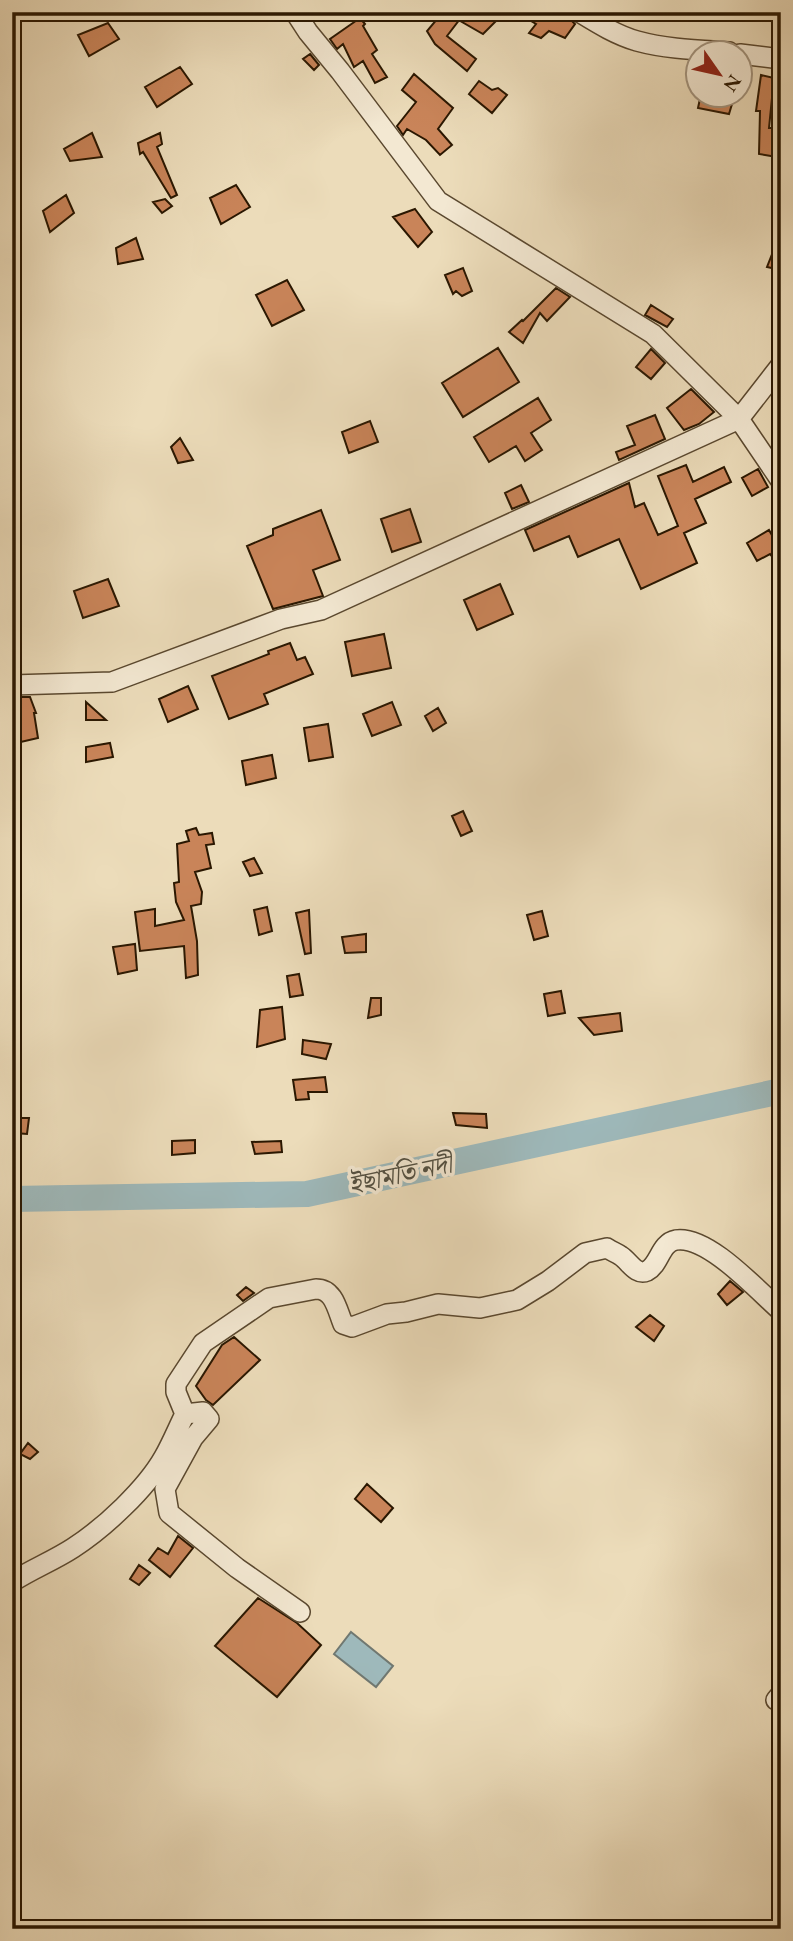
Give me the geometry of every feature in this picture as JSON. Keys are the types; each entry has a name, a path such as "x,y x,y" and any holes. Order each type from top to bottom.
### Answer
{"street":[{"path":"295,12 438,201 653,334 739,419 781,481"},
{"path":"579,12 612,32 637,41 684,48"},
{"path":"754,56 781,59"},
{"path":"12,685 112,682 281,619 321,610 739,419 781,365"},
{"path":"12,1582 75,1547 130,1501 163,1460 185,1414 176,1392 176,1384 204,1343 269,1298 324,1289 330,1293 343,1324 352,1327 387,1314 438,1304 480,1308 517,1300 586,1253 607,1248 623,1257 636,1270 643,1272 650,1269 666,1245 675,1240 691,1241 730,1263 781,1311"},
{"path":"185,1414 203,1412 209,1419 194,1438 165,1489 169,1513 237,1568 300,1612"}],"water":[{"path":"351,1632 393,1666 376,1687 334,1654"}],"building":[{"path":"443,12 460,19 447,36 476,59 467,71 435,44 427,31"},
{"path":"477,12 505,12 483,34 462,22"},
{"path":"516,12 563,12 575,24 565,38 549,31 541,38 529,33 536,24"},
{"path":"360,18 377,50 372,54 387,77 375,83 363,61 354,67 343,44 337,49 330,39"},
{"path":"108,23 119,39 89,56 78,35"},
{"path":"310,54 319,65 314,70 303,59"},
{"path":"180,67 192,84 157,107 145,87"},
{"path":"414,74 453,108 438,129 452,145 440,155 426,140 407,129 403,135 397,126 416,102 402,90"},
{"path":"761,75 774,78 769,128 779,128 777,157 759,154 760,111 756,111"},
{"path":"479,81 492,90 498,88 507,95 492,113 469,94"},
{"path":"698,108 731,108 729,114"},
{"path":"92,133 102,157 70,161 64,149"},
{"path":"160,133 162,144 157,147 177,195 171,198 143,152 140,154 138,143"},
{"path":"236,185 250,207 221,224 210,198"},
{"path":"66,195 74,213 50,232 43,211"},
{"path":"165,199 172,206 162,213 153,202"},
{"path":"415,209 432,232 418,247 393,217"},
{"path":"781,234 781,270 767,267"},
{"path":"136,238 143,259 118,264 116,248"},
{"path":"463,268 472,291 462,296 456,291 453,294 445,275"},
{"path":"287,280 304,310 272,326 256,295"},
{"path":"556,288 570,297 547,321 540,313 523,343 509,332 523,321"},
{"path":"651,305 673,319 667,327 645,315"},
{"path":"498,348 519,382 463,417 442,383"},
{"path":"651,349 665,363 651,379 636,367"},
{"path":"691,389 714,412 699,424 684,430 667,408"},
{"path":"538,398 551,420 531,433 542,450 525,461 516,446 489,462 474,437"},
{"path":"655,415 665,439 619,460 616,452 635,445 627,426"},
{"path":"370,421 378,442 349,453 342,432"},
{"path":"180,438 193,460 178,463 171,447"},
{"path":"686,465 693,482 724,467 731,482 695,499 706,523 684,533 697,563 641,589 619,539 578,557 569,536 534,551 525,530 629,483 635,507 644,503 658,535 678,526 658,476"},
{"path":"758,469 768,487 752,496 742,478"},
{"path":"521,485 529,502 512,509 505,493"},
{"path":"410,509 421,542 392,552 381,519"},
{"path":"321,510 340,560 313,570 323,596 273,609 247,546 273,535 273,529"},
{"path":"769,530 781,551 781,568 770,554 757,561 747,543"},
{"path":"108,579 119,606 83,618 74,591"},
{"path":"500,584 513,614 477,630 464,600"},
{"path":"384,634 391,668 352,676 345,642"},
{"path":"290,643 297,660 305,657 313,674 264,694 268,704 229,719 212,676"},
{"path":"188,686 198,709 168,722 159,699"},
{"path":"15,697 30,697 36,713 38,738 12,744 12,723 19,721"},
{"path":"86,702 106,720 86,720"},
{"path":"392,702 401,725 372,736 363,714"},
{"path":"438,708 446,723 433,731 425,716"},
{"path":"328,724 333,757 309,761 304,728"},
{"path":"110,743 113,757 86,762 86,747"},
{"path":"272,755 276,778 246,785 242,761"},
{"path":"463,811 472,831 461,836 452,816"},
{"path":"196,828 199,835 212,833 214,844 206,845 211,868 195,872 202,892 201,904 191,906 197,941 198,975 186,978 184,946 140,951 135,912 155,909 155,926 184,920 176,902 174,883 179,882 177,844 189,841 186,831"},
{"path":"254,858 262,873 250,876 243,862"},
{"path":"267,907 272,931 259,935 254,910"},
{"path":"309,910 311,953 305,954 296,913"},
{"path":"542,911 548,936 534,940 527,915"},
{"path":"366,934 366,952 345,953 342,937"},
{"path":"135,944 137,970 118,974 113,947"},
{"path":"299,974 303,995 290,997 287,976"},
{"path":"561,991 565,1013 548,1016 544,994"},
{"path":"371,998 381,998 381,1015 368,1018"},
{"path":"282,1007 285,1039 257,1047 260,1010"},
{"path":"620,1013 622,1031 594,1035 579,1018"},
{"path":"303,1040 331,1044 326,1059 302,1054"},
{"path":"325,1077 327,1092 308,1092 309,1099 296,1100 293,1080"},
{"path":"453,1113 486,1114 487,1128 456,1125"},
{"path":"17,1118 29,1118 27,1134 15,1133"},
{"path":"195,1140 195,1153 172,1155 172,1141"},
{"path":"281,1141 282,1152 255,1154 252,1142"},
{"path":"730,1281 743,1292 727,1305 718,1294"},
{"path":"246,1287 254,1293 243,1301 237,1295"},
{"path":"650,1315 664,1326 654,1341 636,1327"},
{"path":"234,1337 260,1360 213,1405 196,1386 222,1345"},
{"path":"28,1443 38,1452 30,1459 20,1454"},
{"path":"367,1484 393,1508 381,1522 355,1499"},
{"path":"178,1536 193,1548 170,1577 149,1560 158,1548 168,1554"},
{"path":"139,1565 150,1573 139,1585 130,1579"},
{"path":"258,1598 297,1623 321,1645 277,1697 215,1646"}],"waterway":[{"name":"ইছামতি নদী","path":"12,1199 307,1194 781,1091"}]}
